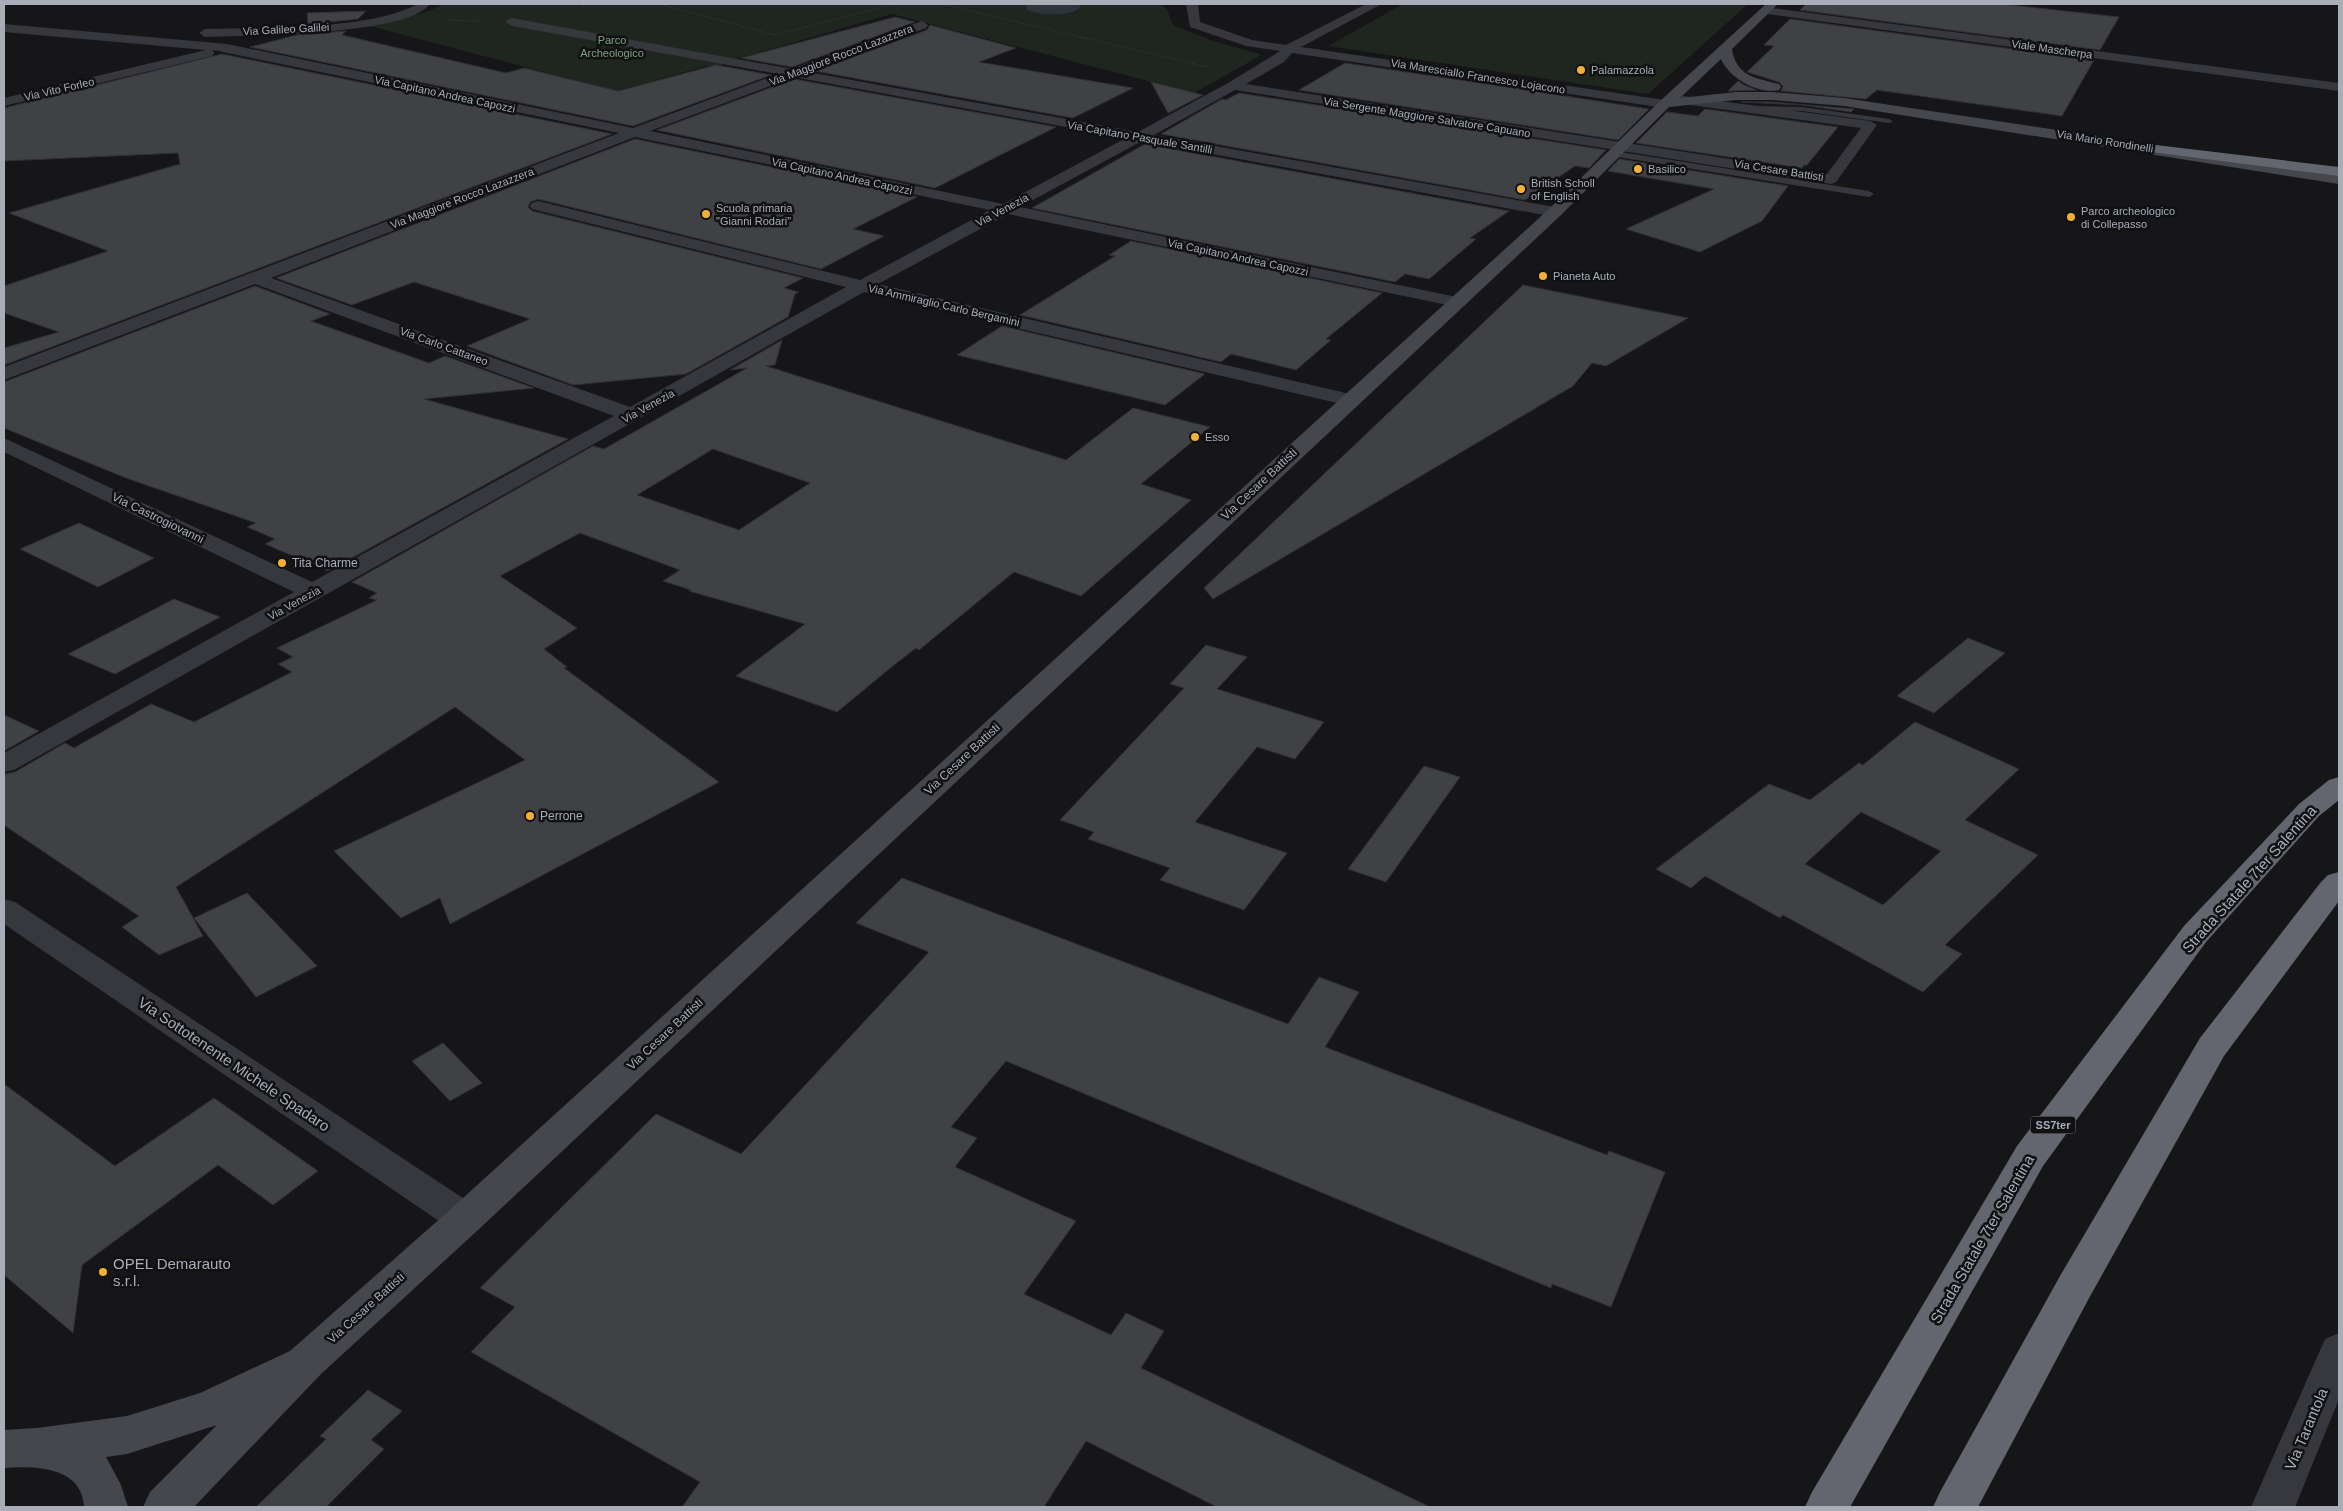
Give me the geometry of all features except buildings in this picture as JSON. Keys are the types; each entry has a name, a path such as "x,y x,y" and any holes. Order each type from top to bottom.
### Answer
{"highway":[{"path":"2156,149 2339,172"},
{"name":"Strada Statale 7ter Salentina","path":"1827,1507 2030,1156 2195,934 2309,810 2339,786"},
{"path":"1955,1507 2074,1288 2212,1047 2339,882"}],"main road":[{"name":"Via Cesare Battisti","path":"165,1507 307,1361 465,1219 1350,400 1556,212 1619,149 1674,102 1725,47 1768,7"},
{"name":"Via Mario Rondinelli","path":"1725,47 1726,61 1732,70 1745,78 1798,93 1870,106 2339,179"},
{"name":"Via Mario Rondinelli","path":"1674,102 1723,95 1754,94 1870,106"},
{"name":"Via Cesare Battisti","path":"21,1448 136,1432 209,1409 307,1361"},
{"name":"Via Cesare Battisti","path":"21,1448 70,1455 94,1472 106,1498 106,1507"}],"street":[{"name":"Via Galileo Galilei","path":"144,40 178,34 320,28 387,20 424,4"},
{"path":"1192,4 1194,24 1250,43 1291,48"},
{"name":"Via Venezia","path":"4,764 862,286 1233,86 1279,59 1291,48 1374,4"},
{"name":"Viale Mascherpa","path":"1768,7 2339,87"},
{"name":"Via Capitano Pasquale Santilli","path":"512,22 1556,212"},
{"name":"Via Maggiore Rocco Lazazzera","path":"4,374 632,133 922,25"},
{"name":"Via Galileo Galilei","path":"4,28 227,48"},
{"path":"114,77 160,62 169,54 164,48 144,40"},
{"path":"114,77 227,48"},
{"name":"Via Capitano Andrea Capozzi","path":"227,48 1457,302"},
{"name":"Via Maresciallo Francesco Lojacono","path":"1291,48 1674,102"},
{"name":"Via Vito Forleo","path":"4,102 114,77"},
{"name":"Via Sergente Maggiore Salvatore Capuano","path":"1233,86 1619,149"},
{"name":"Via Cesare Battisti","path":"1619,149 1831,179 1870,125 1748,108 1674,102"},
{"name":"Via Ammiraglio Carlo Bergamini","path":"538,206 862,286 1350,400"},
{"name":"Via Carlo Cattaneo","path":"255,278 632,415"},
{"name":"Via Castrogiovanni","path":"4,444 313,592"},
{"name":"Via Sottotenente Michele Spadaro","path":"4,909 465,1219"},
{"name":"Via Tarantola","path":"2273,1507 2339,1351"}],"lane":[{"path":"1748,108 1802,109 1888,121"},
{"name":"Via Cesare Battisti","path":"1619,149 1869,194"}],"path":[{"path":"659,4 775,35 894,4"},
{"path":"941,4 1215,69"},
{"path":"387,20 512,22"}],"green space":[{"name":"Parco Archeologico","path":"445,4 1161,4 1167,10 1173,25 1213,41 1260,54 1260,56 1194,93 892,14 732,60 734,61 716,67 706,66 616,91 366,25 423,13"},
{"name":"Palamazzola","path":"1403,4 1748,4 1648,94 1328,46"}],"shaded area":[{"path":"1028,4 1079,4 1081,6 1077,10 1063,14 1047,14 1027,10 1026,6"}],"place":[{"name":"Palamazzola","path":"1581,70"},
{"name":"Basilico","path":"1638,169"},
{"name":"British Scholl of English","path":"1521,189"},
{"name":"Scuola primaria \"Gianni Rodari\"","path":"706,214"},
{"name":"Parco archeologico di Collepasso","path":"2071,217"},
{"name":"Pianeta Auto","path":"1543,276"},
{"name":"Esso","path":"1195,437"},
{"name":"Tita Charme","path":"282,563"},
{"name":"Perrone","path":"530,816"},
{"name":"OPEL Demarauto s.r.l.","path":"103,1272"}]}
